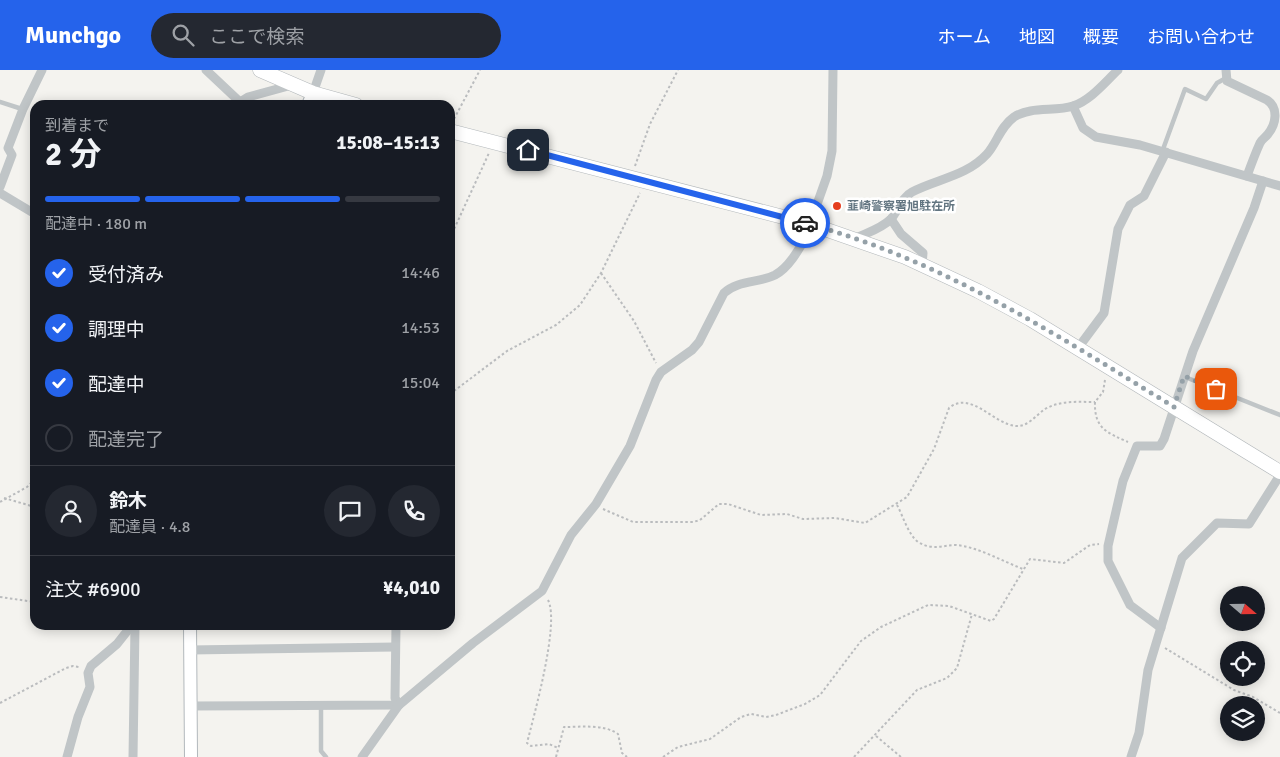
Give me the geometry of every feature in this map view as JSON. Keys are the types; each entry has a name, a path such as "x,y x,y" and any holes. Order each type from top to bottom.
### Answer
{"main road":[{"path":"260,70 292,84 311,99"},
{"path":"455,126 494,142 812,225 922,265 978,291 1078,348 1280,474"}],"street":[{"path":"0,187 12,155 8,148 22,109 42,70"},
{"path":"206,70 236,100"},
{"path":"311,99 321,70"},
{"path":"362,757 399,705 480,637 542,591 571,535 596,504 630,446 661,372 692,350 699,342 724,292 730,287 776,275 796,252 812,225 827,176 832,151 833,70"},
{"path":"854,239 878,228 891,219 910,193 959,174 978,162 987,154 1002,129 1014,117 1027,112 1073,106 1095,92 1118,70"},
{"path":"1226,74 1226,81 1267,100 1273,104 1275,110 1275,118 1268,134 1262,140 1247,176"},
{"path":"244,100 292,84"},
{"path":"1073,106 1083,128 1096,137 1164,152 1280,186"},
{"path":"1078,348 1104,313 1118,229 1130,205 1144,196 1164,152"},
{"path":"1161,628 1136,610 1124,595 1108,561 1108,542 1123,481 1137,446 1160,446 1164,439 1192,350 1250,217 1263,181"},
{"path":"0,194 30,211"},
{"path":"891,219 901,234 924,253 922,265"},
{"path":"1131,757 1139,733 1148,670 1182,558 1217,523 1249,524 1280,474"},
{"path":"67,757 78,717 90,687 89,670 91,666 117,644 129,630"},
{"path":"133,630 133,757"},
{"path":"190,630 190,757"},
{"path":"396,630 396,698 399,705"},
{"path":"190,650 395,647"},
{"path":"190,706 399,705"}],"lane":[{"path":"1164,152 1185,89 1206,99 1226,74"},
{"path":"0,102 22,109"},
{"path":"1184,376 1280,415"},
{"path":"321,705 321,751 326,757"}],"path":[{"path":"455,119 480,70"},
{"path":"631,177 650,124 678,70"},
{"path":"455,228 482,172 494,142"},
{"path":"455,390 507,351 556,325 580,305 601,273 646,181"},
{"path":"601,273 634,321 661,372"},
{"path":"1107,366 1102,392 1095,402 1097,417 1104,431 1137,446"},
{"path":"596,504 633,522 693,522 700,520 719,504 728,504 761,515 787,514 815,520 835,518 865,523 907,497 934,449 949,408 954,403 968,402 989,415 1016,426 1024,425 1046,409 1059,403 1095,402"},
{"path":"0,502 30,484"},
{"path":"4,498 30,506"},
{"path":"897,504 912,536 919,542 935,547 956,545 1022,569"},
{"path":"663,757 678,747 710,739 741,717 751,714 766,717 776,715 820,696 861,641 901,616 928,605 949,606 990,620 994,619 1022,569 1030,559 1064,563 1090,545 1108,542"},
{"path":"542,591 551,606 548,644 527,743 531,746 549,744 558,748"},
{"path":"0,597 30,601"},
{"path":"854,757 876,736 903,703 917,690 947,678 957,668 972,614"},
{"path":"1156,642 1234,690 1253,697 1280,714"},
{"path":"0,703 66,668 73,666 89,670"},
{"path":"556,757 564,727 606,728 618,734 622,753 627,757"},
{"path":"876,736 901,757"}],"way so far":[{"path":"805,223 905,257 978,291 1030,319 1174,407 1184,376 1216,389"}],"place":[{"name":"韮崎警察署旭駐在所","path":"837,206"}],"route":[{"path":"528,150 805,223"}]}
